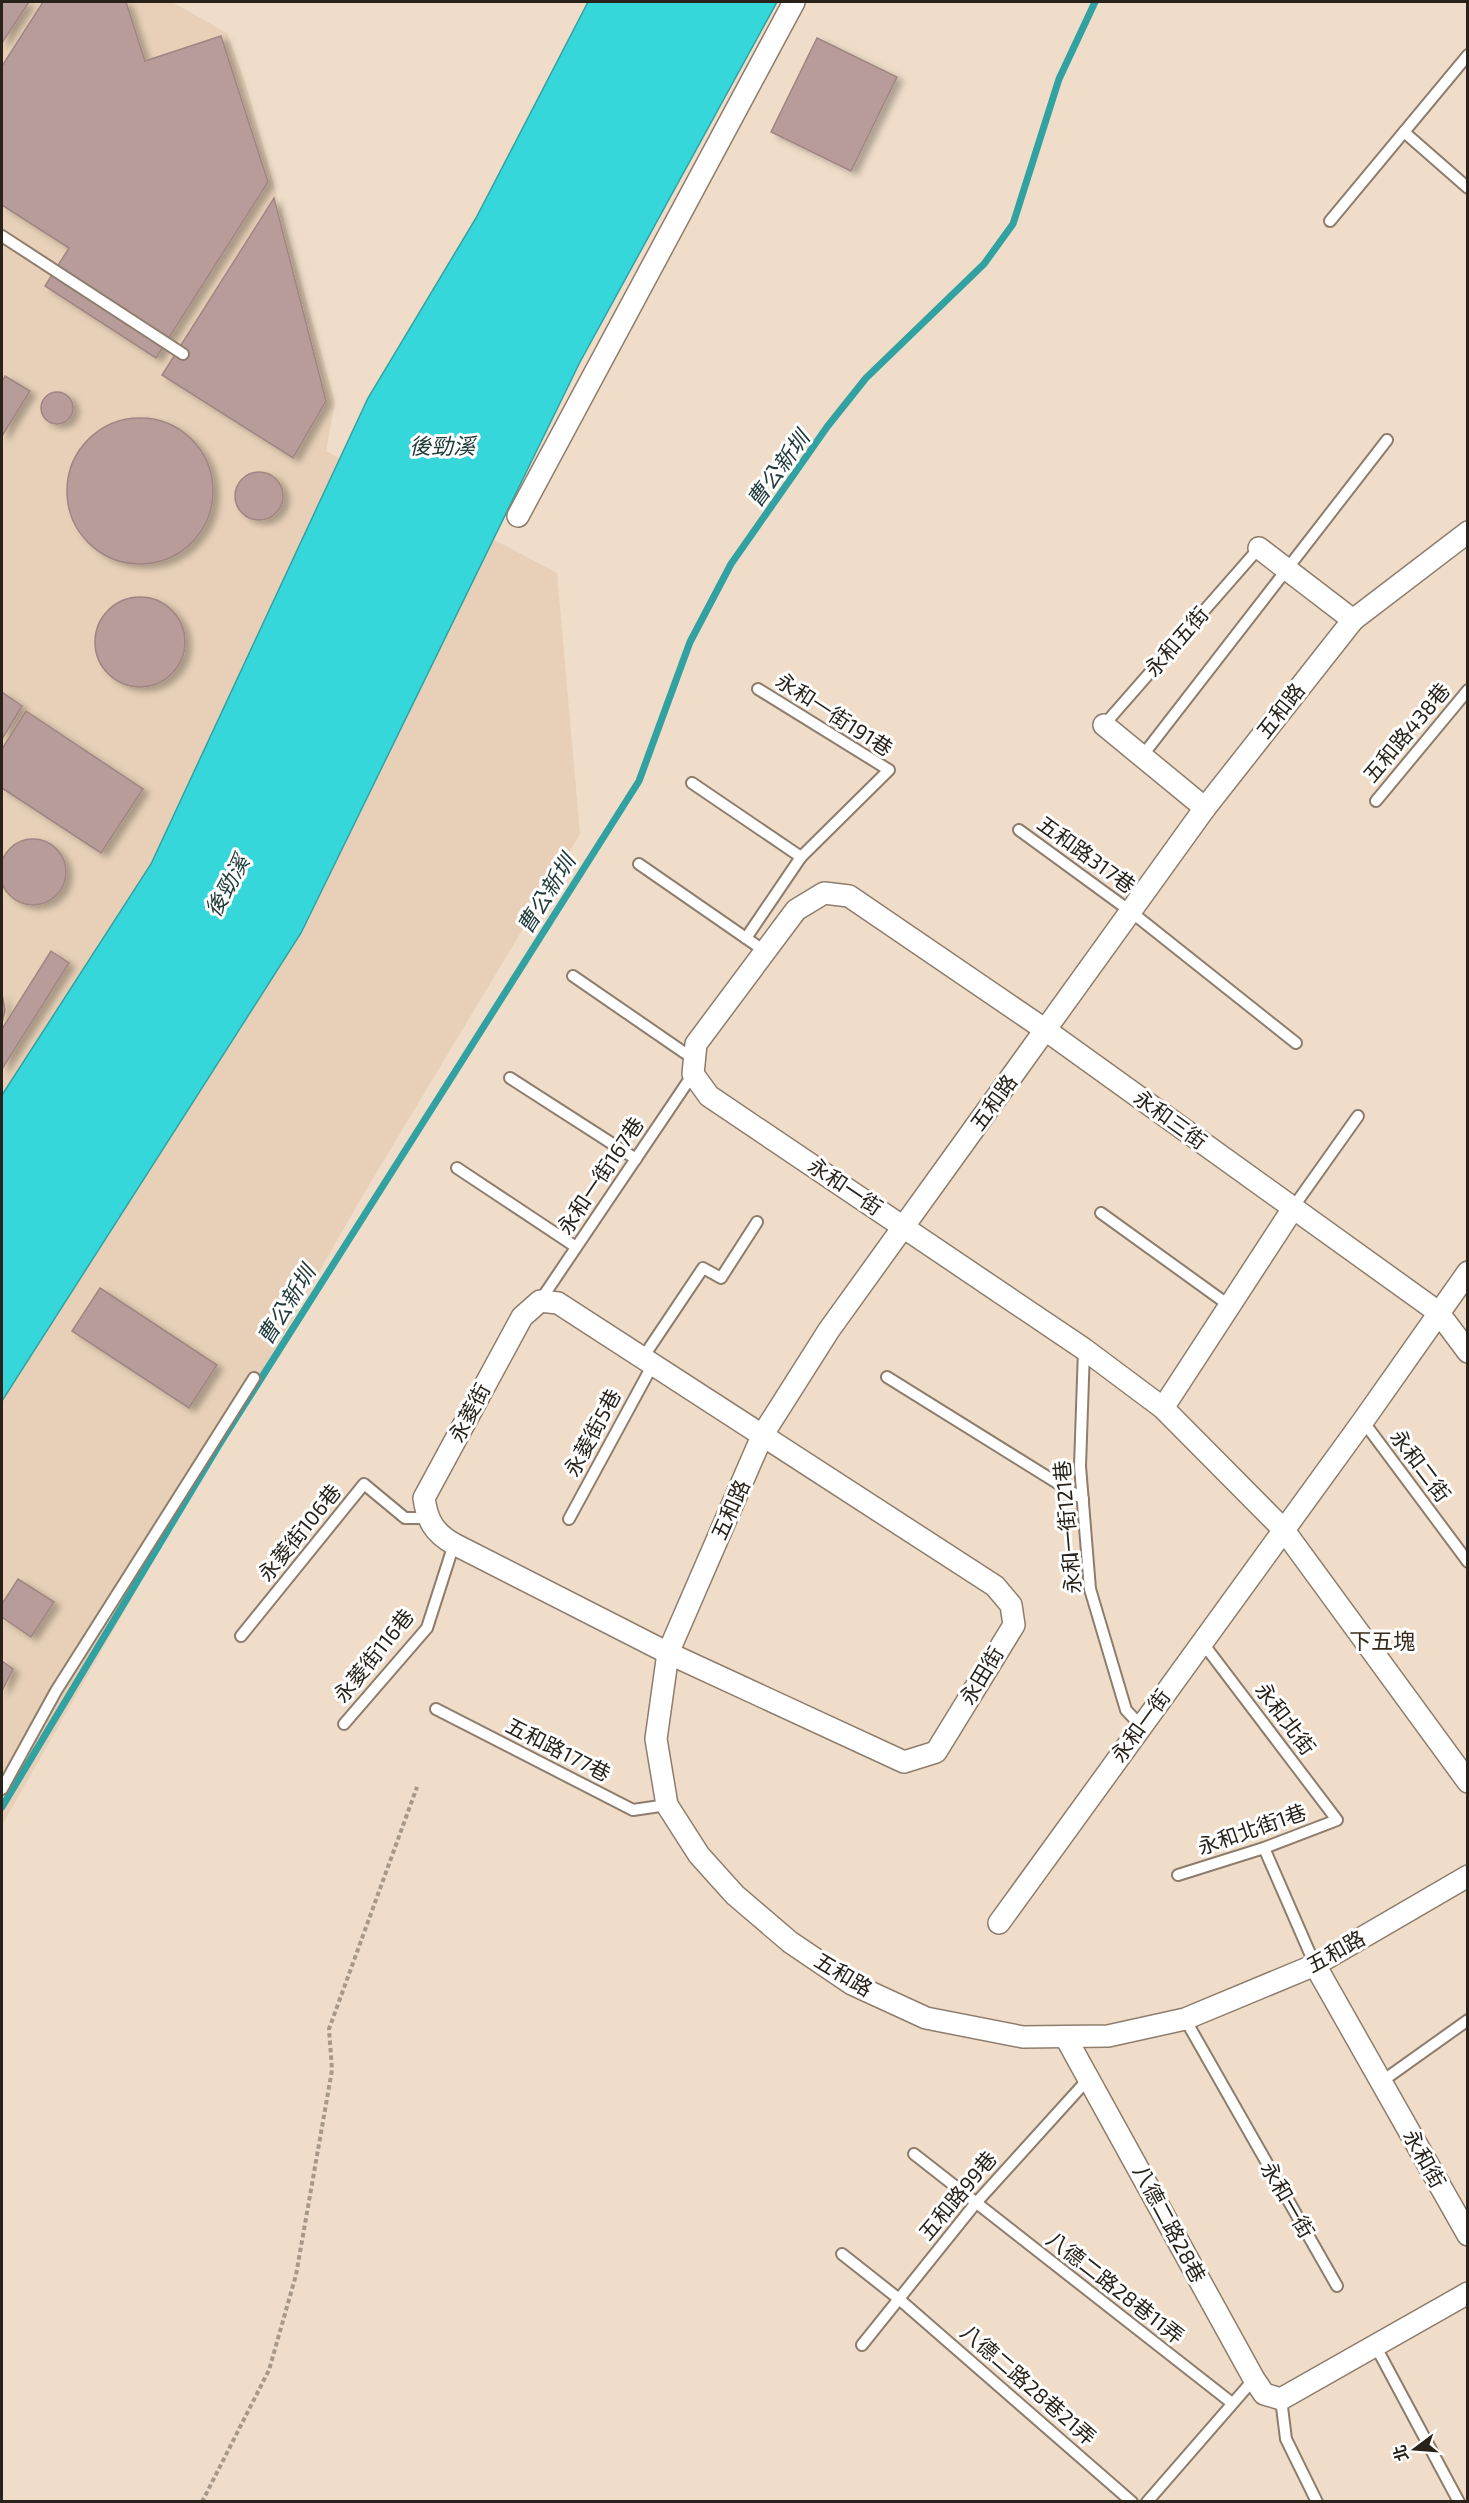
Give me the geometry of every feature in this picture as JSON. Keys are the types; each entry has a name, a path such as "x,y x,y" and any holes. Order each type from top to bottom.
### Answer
{"street":[{"path":"518,516 794,2"},
{"name":"五和路","path":"1467,533 1353,620 1205,808 1047,1031 829,1330 763,1434 668,1653 656,1739 667,1805 699,1855 735,1895 790,1942 852,1984 926,2018 1023,2037 1108,2036 1185,2019 1315,1965 1467,1875"},
{"name":"永和五街","path":"1259,548 1353,620"},
{"name":"永和五街","path":"1104,725 1205,808"},
{"path":"694,1067 696,1044 796,910 824,893 849,896 1047,1031"},
{"name":"永和三街","path":"1047,1031 1292,1210 1438,1312 1467,1352"},
{"name":"永和一街","path":"694,1067 709,1096 1084,1349 1163,1408 1283,1529 1467,1782"},
{"path":"1163,1408 1292,1210"},
{"path":"1283,1529 1363,1421 1467,1272"},
{"path":"540,1301 558,1303 647,1363 763,1434"},
{"name":"永菱街","path":"427,1518 424,1498 522,1317 540,1301"},
{"name":"永田街","path":"668,1653 904,1762 936,1752 1014,1625 1011,1605 995,1586 763,1434"},
{"path":"427,1518 446,1539 454,1544 668,1653"},
{"name":"永和一街","path":"999,1923 1283,1529"},
{"name":"永和街","path":"1315,1965 1467,2235"},
{"name":"八德二路28巷","path":"1066,2038 1090,2077 1254,2379 1264,2394 1281,2399"},
{"path":"1281,2399 1375,2345 1467,2297"}],"lane":[{"path":"1330,221 1467,55"},
{"path":"1404,132 1467,188"},
{"path":"2,236 183,354"},
{"name":"永和五街","path":"1143,755 1387,440"},
{"name":"永和五街","path":"1104,725 1259,548"},
{"name":"永和一街191巷","path":"746,938 801,857 889,770 758,689"},
{"name":"五和路438巷","path":"1376,801 1467,690"},
{"path":"692,783 801,857"},
{"name":"五和路317巷","path":"1019,830 1130,911"},
{"path":"639,864 766,952"},
{"path":"1130,911 1296,1043"},
{"path":"573,976 694,1067"},
{"name":"永和一街167巷","path":"540,1301 636,1159 694,1067"},
{"path":"510,1078 636,1159"},
{"path":"1292,1210 1358,1116"},
{"path":"457,1168 576,1247"},
{"path":"1101,1213 1230,1306"},
{"name":"永菱街5巷","path":"569,1519 647,1363 703,1268 721,1278 758,1222"},
{"name":"永和一街121巷","path":"1084,1349 1080,1466 1090,1589 1126,1710 1141,1726"},
{"path":"887,1377 1083,1499"},
{"path":"2,1789 56,1690 254,1378"},
{"name":"永和二街","path":"1363,1421 1467,1562"},
{"name":"永菱街106巷","path":"241,1636 364,1484 405,1518 427,1518"},
{"name":"永菱街116巷","path":"344,1724 427,1628 454,1544"},
{"name":"永和北街","path":"1202,1642 1337,1820"},
{"name":"五和路177巷","path":"435,1709 633,1810 667,1805"},
{"name":"永和北街1巷","path":"1179,1875 1264,1848 1337,1820"},
{"path":"1264,1848 1315,1965"},
{"name":"永和一街","path":"1185,2019 1337,2286"},
{"path":"1381,2082 1467,2020"},
{"name":"五和路99巷","path":"862,2345 975,2204 1090,2077"},
{"name":"八德二路28巷11弄","path":"914,2154 1232,2403"},
{"name":"八德二路28巷21弄","path":"842,2254 899,2299 1132,2502"},
{"path":"1375,2345 1459,2502"},
{"path":"1147,2502 1254,2379"},
{"path":"1281,2399 1286,2439 1317,2502"}],"path":[{"path":"202,2502 269,2370 296,2275 332,2070 329,2029 417,1787"}],"shaded area":[{"path":"2,2 172,2 227,33 246,85 335,402 326,451 557,573 580,834 363,1195 2,1825"}],"water":[{"name":"後勁溪","path":"588,2 777,2 580,362 301,933 2,1401 2,1095 151,864 368,398 476,218"}],"building":[{"path":"2,2 29,2 2,43"},
{"path":"43,2 126,2 145,61 221,36 268,182 156,358 45,286 69,248 2,205 2,66"},
{"path":"817,38 897,77 851,171 771,132"},
{"path":"274,198 326,401 293,458 162,375"},
{"path":"5,376 30,391 2,436 2,382"},
{"path":"57,392 68,397 73,408 68,419 57,424 46,419 41,408 46,397"},
{"path":"140,418 168,423 192,439 208,463 213,491 208,519 192,543 168,559 140,564 112,559 88,543 72,519 67,491 72,463 88,439 112,423"},
{"path":"259,472 276,479 283,496 276,513 259,520 242,513 235,496 242,479"},
{"path":"140,597 157,601 172,610 181,625 185,642 181,659 172,674 157,683 140,687 123,683 108,674 99,659 95,642 99,625 108,610 123,601"},
{"path":"2,692 22,706 2,739"},
{"path":"26,711 143,789 101,853 2,788 2,749"},
{"path":"33,839 46,842 56,849 63,859 66,872 63,885 56,895 46,902 33,905 20,902 10,895 3,885 0,872 3,859 10,849 20,842"},
{"path":"51,951 69,963 2,1069 2,1029"},
{"path":"2,994 5,1010 2,1023"},
{"path":"100,1288 217,1365 189,1408 72,1331"},
{"path":"18,1579 54,1602 31,1637 2,1617 2,1604"},
{"path":"2,1661 13,1669 2,1691"}],"waterway":[{"name":"曹公新圳","path":"2,1807 219,1445 639,781 690,642 731,564 827,427 866,378 984,264 1013,224 1059,79 1095,2"}],"district":[{"name":"下五塊","path":"1382,1641"}]}
